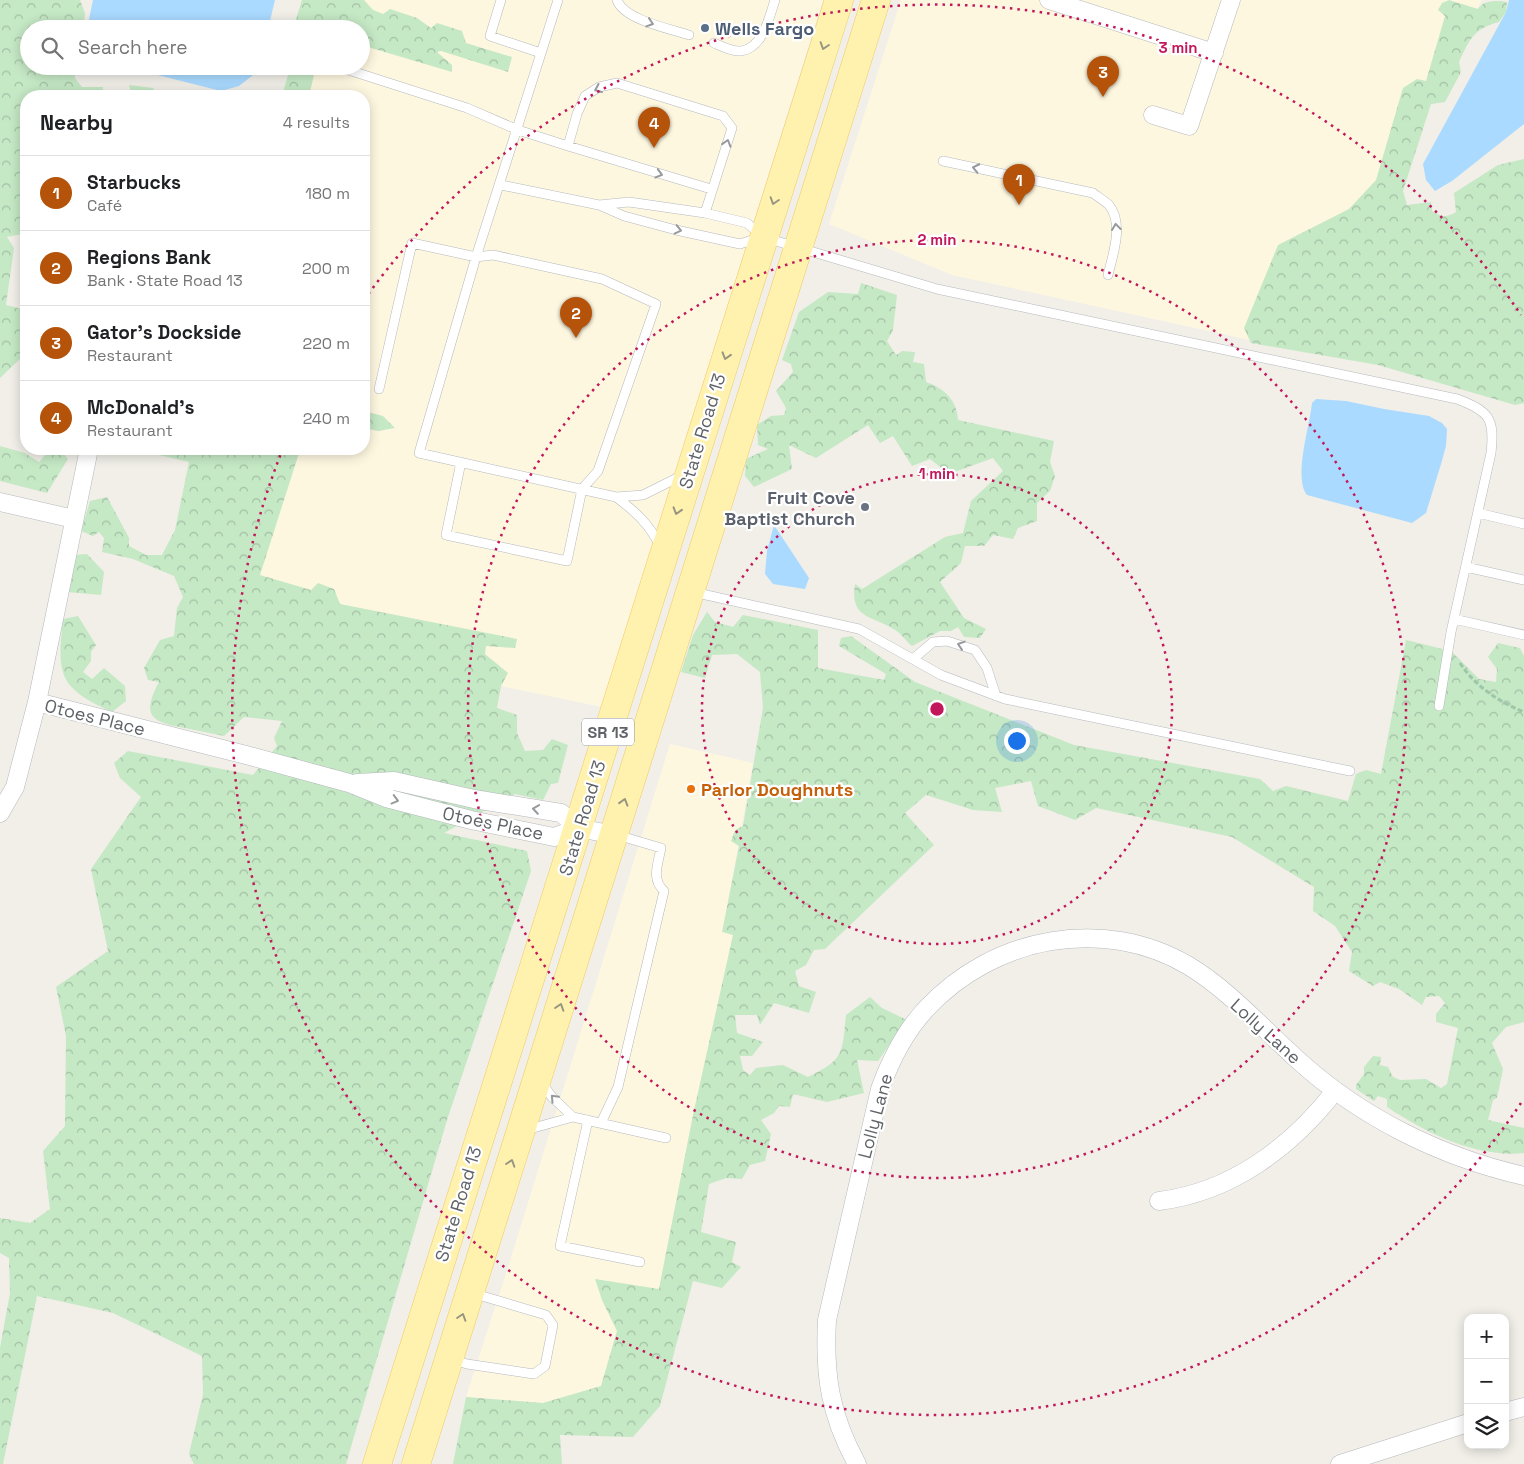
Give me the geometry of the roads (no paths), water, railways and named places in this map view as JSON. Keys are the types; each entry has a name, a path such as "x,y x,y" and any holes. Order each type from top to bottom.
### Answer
{"main road":[{"name":"State Road 13","path":"377,1464 839,0"},
{"name":"State Road 13","path":"416,1464 876,0"},
{"path":"471,1289 465,1282 461,1256 466,1242 479,1138"},
{"path":"431,1414 434,1345 445,1309 441,1297 432,1289"}],"street":[{"path":"1050,0 1214,53"},
{"path":"1153,115 1189,126 1231,0"},
{"name":"Otoes Place","path":"88,455 37,702 349,783 386,798 452,815 554,837 579,828"},
{"path":"0,502 74,519"},
{"path":"0,813 15,787 37,702"},
{"name":"Otoes Place","path":"349,783 394,782 474,799 561,813 579,828 614,835"},
{"name":"Lolly Lane","path":"857,1464 841,1432 830,1395 825,1358 829,1312 880,1089 891,1060 907,1033 926,1008 948,987 973,969 997,956 1036,944 1089,938 1116,940 1141,946 1181,962 1210,980 1335,1091 1374,1117 1428,1145 1468,1160 1524,1176"},
{"path":"1159,1201 1180,1198 1219,1185 1256,1166 1299,1132 1335,1091"},
{"path":"1509,1411 1524,1406"},
{"path":"1340,1464 1464,1424"}],"lane":[{"path":"501,0 490,36 541,53"},
{"path":"558,0 476,257 419,453 616,496 643,495 690,471"},
{"path":"617,0 620,6 640,19 689,35"},
{"path":"714,43 739,52 752,47 765,31 775,0"},
{"path":"364,75 467,108 518,130 711,189"},
{"path":"568,146 577,114 585,96 599,87 617,83 635,87 723,116 732,128 718,176 711,189 704,213"},
{"path":"943,161 1093,193 1109,205 1114,218 1117,237 1108,275"},
{"path":"500,185 599,205 633,218 740,244 763,237"},
{"path":"599,205 629,202 704,213 747,222 763,237 937,289 1457,399 1476,406 1487,414 1493,425 1491,453 1451,632 1438,706"},
{"path":"379,389 412,243 476,257 493,255 602,279 656,304 598,470 582,489 567,561 446,535 461,462"},
{"path":"616,496 639,514 651,528 664,554"},
{"path":"1478,513 1524,524"},
{"path":"1466,567 1524,580"},
{"path":"690,592 859,629 941,676 996,696 1350,771"},
{"path":"1454,618 1524,635"},
{"path":"913,659 933,642 947,641 975,650 987,668 996,696"},
{"path":"601,1123 618,1086 664,890 658,885 656,876 661,848 614,835"},
{"path":"538,1077 552,1098 573,1117"},
{"path":"521,1132 573,1117 666,1138"},
{"path":"588,1120 560,1246 640,1262"},
{"path":"449,1359 468,1364 534,1374 545,1366 553,1325 546,1315 471,1289"}],"water":[{"path":"93,0 275,0 270,20 89,20"},
{"path":"1509,0 1524,0 1524,124 1452,181 1435,191 1426,180 1423,164 1506,12"},
{"path":"158,75 253,75 239,86 217,90"},
{"path":"1316,399 1346,401 1429,416 1442,423 1447,429 1446,446 1426,513 1412,523 1307,495 1303,487 1302,464 1312,403"},
{"path":"774,525 809,578 805,589 773,584 765,574 767,551"}],"place":[{"name":"Wells Fargo","path":"705,28"},
{"name":"Gator's Dockside","path":"1103,97"},
{"name":"McDonald's","path":"654,148"},
{"name":"Starbucks","path":"1019,205"},
{"name":"Regions Bank","path":"576,338"},
{"name":"Fruit Cove Baptist Church","path":"865,507"},
{"name":"Parlor Doughnuts","path":"691,789"}]}
